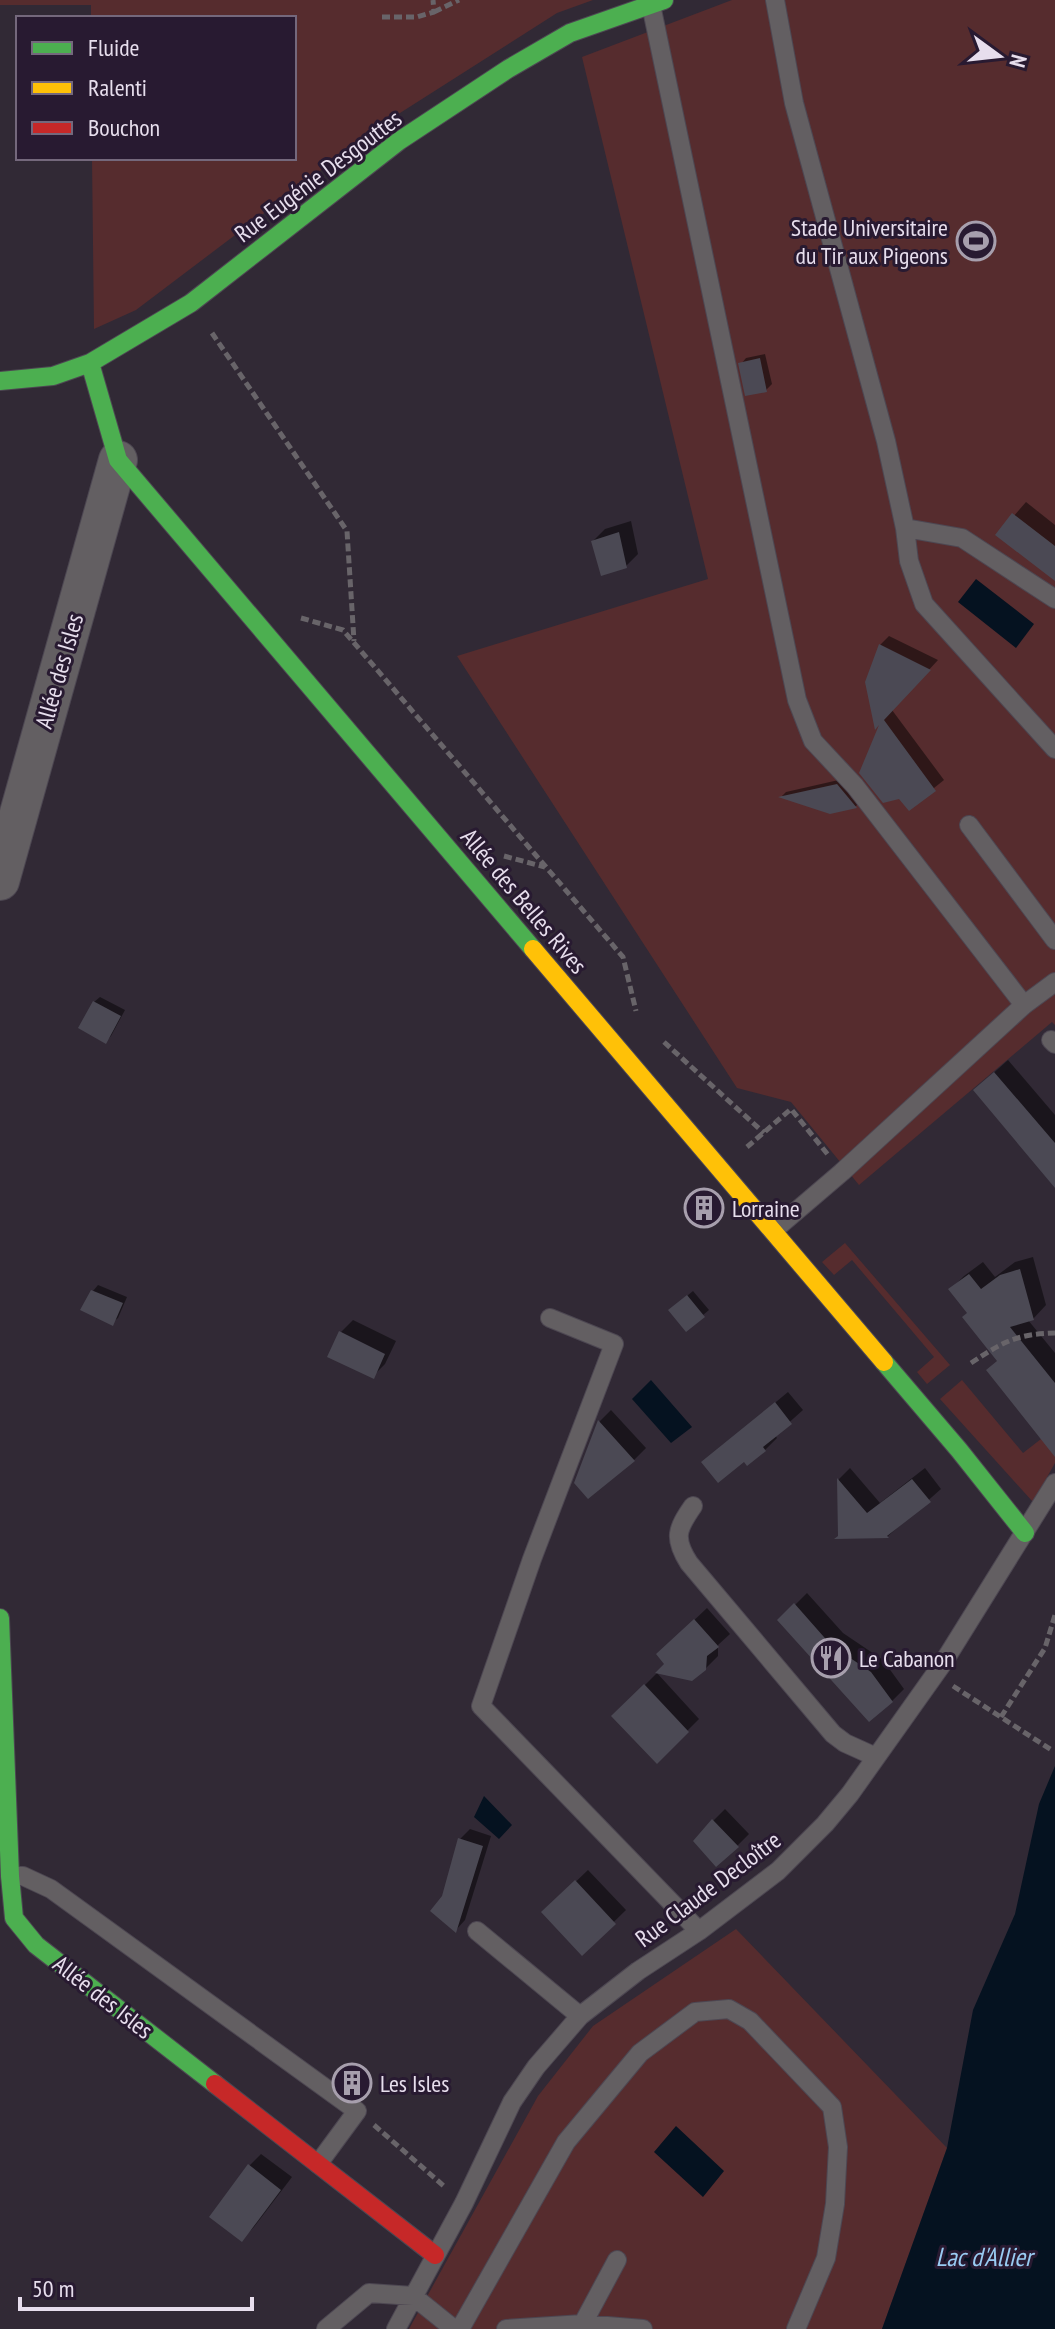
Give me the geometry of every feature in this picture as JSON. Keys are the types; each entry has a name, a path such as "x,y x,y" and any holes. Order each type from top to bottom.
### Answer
{"street":[{"name":"Rue Eugénie Desgouttes","path":"0,381 53,376 90,363 191,303 399,141 508,69 570,33 658,2"},
{"name":"Allée des Belles Rives","path":"90,363 118,460 959,1450 1025,1533"},
{"name":"Allée des Isles","path":"0,881 118,460"},
{"name":"Allée des Isles","path":"0,1618 14,1918 36,1945 435,2255"}],"lane":[{"path":"775,0 794,103 886,441 909,561 924,604 1055,749"},
{"path":"658,2 797,700 813,741 855,786 1024,1005"},
{"path":"905,528 962,538 1055,599"},
{"path":"969,825 1055,940"},
{"path":"773,1231 1024,1005 1055,982"},
{"path":"550,1318 614,1344 532,1559 481,1706 699,1931"},
{"name":"Rue Claude Decloître","path":"396,2329 464,2203 512,2102 536,2067 580,2016 778,1871 825,1824 850,1794 943,1663 1055,1483"},
{"path":"693,1506 681,1524 677,1538 689,1563 833,1734 876,1757"},
{"path":"10,1876 23,1876 51,1889 357,2111 318,2164"},
{"path":"477,1931 580,2016"},
{"path":"326,2329 369,2293 413,2296 457,2329 566,2142 640,2053 695,2012 729,2009 750,2021 832,2107 838,2147 835,2204 826,2258 796,2329"},
{"path":"582,2326 617,2260"},
{"path":"506,2329 582,2326 643,2329"}],"path":[{"path":"433,0 434,12"},
{"path":"382,17 417,17 459,0"},
{"path":"191,303 347,531 354,642"},
{"path":"247,613 260,607 343,630 623,957 638,1018"},
{"path":"661,1039 764,1133"},
{"path":"971,1363 1003,1342 1030,1334 1055,1333"},
{"path":"1001,1717 1045,1648 1055,1615"},
{"path":"957,1689 1053,1751"},
{"path":"357,2111 464,2203"}],"shaded area":[{"path":"0,0 593,0 557,13 378,127 136,310 94,329 92,160 296,160 296,16 91,16 91,5 0,5"},
{"path":"732,0 1055,0 1055,1025 1052,1022 859,1185 791,1102 737,1088 457,656 708,579 582,57"},
{"path":"845,1243 950,1365 927,1384 917,1372 934,1357 852,1260 834,1275 822,1262"},
{"path":"962,1380 1023,1453 1041,1439 1055,1438 1055,1463 1033,1502 940,1399"},
{"path":"736,1929 947,2148 882,2329 409,2329 538,2096 593,2026"}],"water":[{"path":"976,579 1034,624 1016,648 958,602"},
{"path":"651,1380 692,1427 671,1443 632,1399"},
{"name":"Lac d'Allier","path":"1055,1766 1055,2329 882,2329 947,2148 973,2010 1015,1914 1039,1804"},
{"path":"484,1796 512,1825 499,1839 474,1817"},
{"path":"676,2126 724,2171 703,2197 654,2152"}],"building":[{"path":"760,358 767,392 745,396 738,363"},
{"path":"1012,513 1055,546 1055,581 995,535"},
{"path":"619,532 627,568 601,576 591,541"},
{"path":"879,644 931,670 884,720 936,791 909,811 899,799 883,803 859,773 879,725 875,730 865,682"},
{"path":"837,784 857,808 830,814 778,797"},
{"path":"93,1001 121,1016 106,1044 78,1028"},
{"path":"994,1072 1055,1143 1055,1188 973,1090"},
{"path":"1020,1269 1034,1320 1010,1327 1055,1383 1055,1457 986,1370 997,1361 962,1317 967,1313 948,1289 969,1274 981,1289 1000,1275"},
{"path":"91,1290 123,1303 113,1326 80,1310"},
{"path":"687,1295 705,1317 686,1332 668,1310"},
{"path":"339,1331 385,1354 374,1379 327,1357"},
{"path":"775,1402 792,1424 763,1447 766,1451 747,1466 744,1462 718,1483 701,1462"},
{"path":"598,1420 635,1461 588,1499 574,1483"},
{"path":"837,1478 867,1513 912,1479 931,1502 887,1536 889,1538 834,1539 838,1536"},
{"name":"Le Cabanon","path":"794,1603 831,1645 871,1672 893,1702 869,1722 777,1620"},
{"path":"694,1619 719,1647 707,1656 706,1670 692,1681 655,1673 664,1664 656,1654"},
{"path":"644,1684 689,1732 657,1764 611,1716"},
{"path":"712,1819 739,1847 716,1867 693,1841"},
{"path":"458,1838 483,1846 456,1933 430,1911 442,1896"},
{"path":"575,1880 616,1924 582,1956 541,1912"},
{"path":"248,2164 281,2190 242,2242 209,2217"}],"traffic: fast":[{"path":"0,381 53,376 90,363 191,303 399,141 508,69 570,33 664,0"},
{"path":"90,363 118,460 533,949"},
{"path":"884,1362 1025,1533"},
{"path":"0,1618 14,1918 36,1945 215,2084"}],"traffic: slow":[{"path":"533,949 884,1362"}],"traffic: jam":[{"path":"215,2084 435,2255"}],"place":[{"name":"Stade Universitaire du Tir aux Pigeons","path":"976,241"},
{"name":"Lorraine","path":"704,1208"},
{"name":"Le Cabanon","path":"831,1658"},
{"name":"Les Isles","path":"352,2083"}]}
